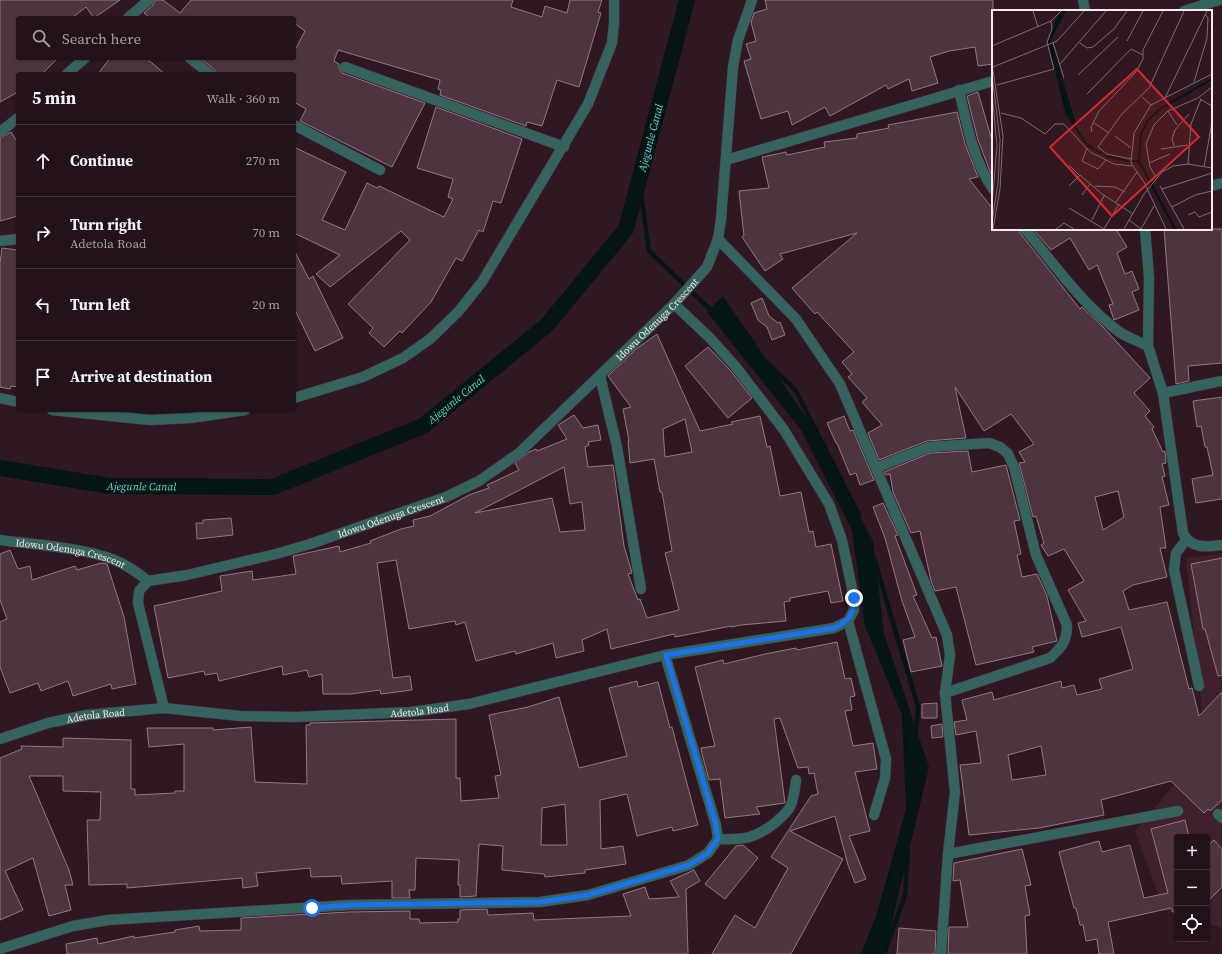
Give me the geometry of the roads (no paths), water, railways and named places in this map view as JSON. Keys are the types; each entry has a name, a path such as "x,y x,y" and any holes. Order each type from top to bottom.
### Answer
{"street":[{"path":"135,16 148,0"},
{"path":"296,397 363,377 403,358 430,340 458,312 482,282 564,147 588,104 612,43 614,0"},
{"path":"752,0 738,40 733,66 724,200 718,239 796,319 840,384 947,635 950,655 945,693 955,792 948,854 941,954"},
{"path":"1083,0 1085,10"},
{"path":"1187,10 1219,0"},
{"path":"69,72 83,60"},
{"path":"192,60 208,72"},
{"path":"345,67 564,147"},
{"path":"726,160 992,81"},
{"path":"959,90 974,152 982,173 992,188"},
{"path":"0,132 16,120"},
{"path":"296,126 380,170"},
{"path":"1212,186 1222,183"},
{"path":"1026,230 1077,294 1098,314 1119,331 1148,346"},
{"path":"1145,230 1149,277 1148,346 1163,393 1180,521 1186,540 1199,546 1222,545"},
{"path":"0,241 16,239"},
{"name":"Idowu Odenuga Crescent","path":"0,540 60,548 112,559 131,568 148,581 187,575 276,554 446,497 479,481 519,453 674,304 707,267 718,239"},
{"path":"674,304 710,338 750,385 784,430 829,504 842,540 854,598 854,610 848,621 886,759 885,778 874,815"},
{"path":"600,376 618,447 641,589"},
{"path":"1163,393 1222,381"},
{"path":"0,398 16,402"},
{"path":"67,412 150,420 191,418 232,412"},
{"path":"876,468 929,446 989,443 1000,447 1008,454 1014,467 1036,555 1067,625 1067,638 1061,648 1050,658 945,693"},
{"path":"1186,540 1176,553 1174,570 1199,686"},
{"path":"148,581 139,591 138,603 164,708"},
{"name":"Adetola Road","path":"0,739 48,723 87,715 164,708 240,716 296,717 439,709 469,704 666,655 834,628 848,621"},
{"path":"0,949 73,926 108,920 349,905 540,902 588,895 689,865 708,853 718,839 716,825 666,655"},
{"path":"718,839 751,838 764,831 784,815 790,807 794,797 796,780"},
{"path":"948,854 1178,811"}],"waterway":[{"name":"Ajegunle Canal","path":"0,468 110,486 273,487 423,426 547,325 626,229 687,0"},
{"path":"639,179 649,251 713,312"},
{"path":"767,362 796,391 859,515"},
{"path":"874,558 918,707 916,734"},
{"path":"884,954 905,895 908,851"}]}
